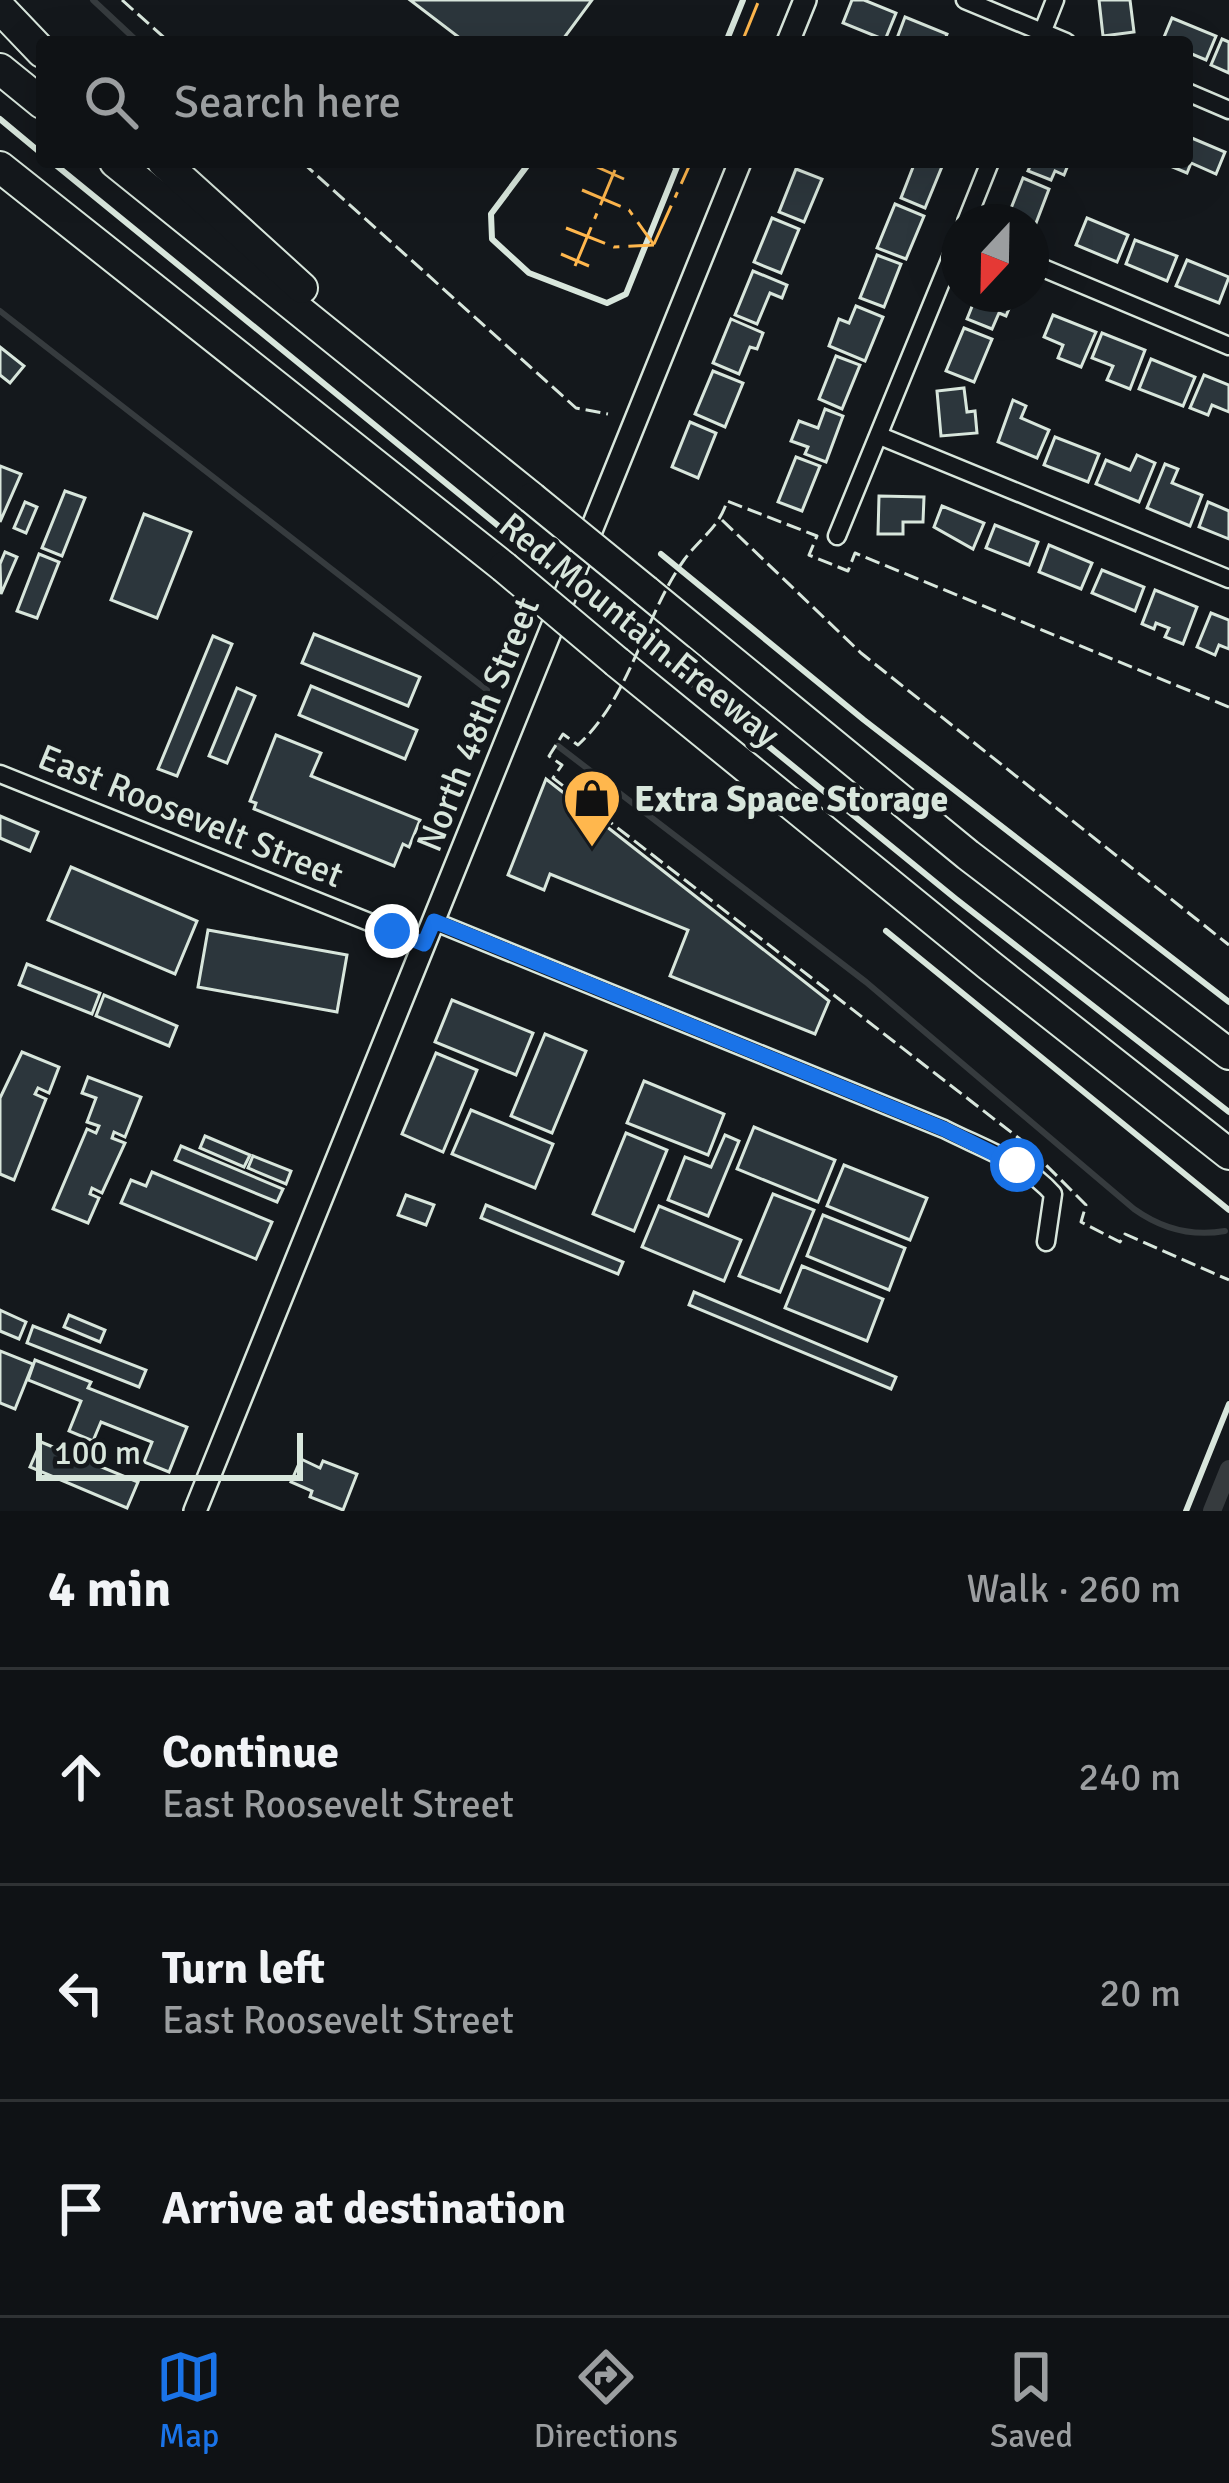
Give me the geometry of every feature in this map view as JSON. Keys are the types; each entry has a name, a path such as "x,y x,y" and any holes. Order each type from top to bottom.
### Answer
{"highway":[{"path":"0,8 36,46"},
{"path":"0,69 36,98"},
{"name":"Red Mountain Freeway","path":"0,168 504,567 988,965 1229,1154"},
{"name":"Red Mountain Freeway","path":"122,168 985,868 1228,1053"},
{"path":"170,168 532,499"}],"street":[{"path":"790,36 805,0"},
{"path":"965,0 1038,36"},
{"path":"1040,36 1055,0"},
{"path":"1193,95 1229,110"},
{"name":"North 48th Street","path":"195,1511 738,168"},
{"path":"973,204 988,168"},
{"path":"1049,271 1229,346"},
{"path":"837,536 941,283"},
{"path":"880,436 1229,580"},
{"name":"East Roosevelt Street","path":"0,774 424,944"},
{"path":"434,921 944,1129 1017,1165 1053,1194 1046,1242"}],"building":[{"path":"410,0 592,0 565,36 457,36"},
{"path":"852,0 896,13 887,36 843,23"},
{"path":"1099,0 1130,0 1134,32 1103,36"},
{"path":"905,17 947,34 946,36 898,36"},
{"path":"1172,18 1216,36 1206,60 1193,55 1193,36 1164,36"},
{"path":"1222,39 1229,42 1229,73 1211,65"},
{"path":"1193,139 1225,152 1216,174 1193,164"},
{"path":"913,168 941,168 925,208 901,198"},
{"path":"1067,168 1064,175 1055,171 1051,180 1028,171"},
{"path":"796,169 822,179 804,222 779,212"},
{"path":"1023,178 1049,189 1043,204 1013,204"},
{"path":"895,204 924,216 906,259 877,248"},
{"path":"772,218 799,229 781,273 754,262"},
{"path":"1087,218 1128,235 1117,262 1076,245"},
{"path":"1135,240 1177,256 1167,281 1126,264"},
{"path":"877,255 901,264 884,307 860,298"},
{"path":"1187,260 1229,277 1219,303 1176,286"},
{"path":"753,271 787,285 782,298 770,293 757,324 735,315"},
{"path":"856,306 883,317 865,361 829,346 839,319 849,323"},
{"path":"970,312 1008,312 1006,316 999,313 992,329 967,319"},
{"path":"1053,315 1096,332 1081,367 1058,358 1063,345 1044,337"},
{"path":"731,319 763,333 757,349 750,347 739,374 713,363"},
{"path":"964,328 992,339 974,382 946,371"},
{"path":"1102,333 1145,350 1130,389 1107,380 1113,366 1092,358"},
{"path":"0,347 24,366 10,383 0,375"},
{"path":"836,356 860,365 842,409 819,399"},
{"path":"1151,359 1195,377 1183,406 1139,389"},
{"path":"713,371 743,383 725,427 695,414"},
{"path":"1204,375 1229,385 1229,412 1212,405 1208,415 1190,408"},
{"path":"964,388 967,412 975,411 977,433 941,436 937,391"},
{"path":"1013,400 1026,406 1021,418 1049,430 1037,458 998,442"},
{"path":"825,409 843,416 826,462 805,454 808,447 791,441 799,421 818,428"},
{"path":"690,422 716,433 698,478 672,467"},
{"path":"1055,437 1099,454 1088,482 1044,465"},
{"path":"1137,455 1155,463 1139,502 1096,484 1106,460 1130,470"},
{"path":"796,457 820,466 802,511 778,502"},
{"path":"1165,464 1178,469 1172,483 1202,495 1190,526 1147,508"},
{"path":"0,466 21,474 0,522"},
{"path":"65,491 85,498 62,556 42,548"},
{"path":"879,496 924,497 923,522 903,522 903,534 878,534"},
{"path":"25,502 37,507 26,533 14,528"},
{"path":"1208,502 1229,511 1229,539 1199,527"},
{"path":"942,506 984,523 973,549 934,527"},
{"path":"144,514 191,532 157,618 111,600"},
{"path":"995,525 1038,542 1029,565 986,548"},
{"path":"1049,545 1092,563 1081,589 1039,572"},
{"path":"5,552 17,557 1,594 0,564"},
{"path":"39,554 59,562 37,618 17,611"},
{"path":"1102,570 1144,587 1135,611 1092,593"},
{"path":"1155,590 1197,607 1183,644 1165,637 1169,628 1142,624"},
{"path":"1211,613 1229,620 1229,649 1219,645 1215,655 1197,647"},
{"path":"314,634 420,677 408,706 302,663"},
{"path":"213,636 232,644 177,776 158,769"},
{"path":"311,686 417,730 405,759 299,715"},
{"path":"237,688 255,696 227,763 209,756"},
{"path":"276,735 321,753 311,776 420,820 409,847 403,844 394,866 254,809 256,803 250,801"},
{"path":"546,779 829,1001 815,1034 670,976 688,930 550,874 544,890 508,875"},
{"path":"0,816 38,832 30,851 0,838"},
{"path":"71,867 197,921 175,974 48,920"},
{"path":"208,930 347,955 337,1012 198,987"},
{"path":"27,964 100,993 92,1014 19,985"},
{"path":"104,995 177,1026 169,1046 96,1016"},
{"path":"452,1000 533,1033 516,1075 435,1042"},
{"path":"545,1034 586,1051 552,1133 511,1116"},
{"path":"22,1052 59,1067 49,1093 38,1088 35,1094 46,1099 14,1180 0,1174 0,1098"},
{"path":"436,1053 477,1070 443,1152 402,1134"},
{"path":"88,1077 141,1097 125,1137 114,1132 112,1138 125,1143 102,1193 92,1188 90,1194 99,1198 88,1223 53,1209 87,1129 96,1133 99,1126 87,1122 96,1098 82,1093"},
{"path":"644,1081 724,1114 708,1155 627,1123"},
{"path":"471,1110 553,1144 535,1188 452,1154"},
{"path":"754,1127 835,1160 818,1202 737,1169"},
{"path":"626,1133 667,1150 634,1231 593,1214"},
{"path":"725,1135 739,1141 708,1216 668,1200 685,1157 711,1167"},
{"path":"205,1136 250,1155 244,1167 200,1148"},
{"path":"181,1146 283,1189 277,1202 175,1160"},
{"path":"253,1156 291,1171 286,1184 248,1168"},
{"path":"844,1165 927,1198 910,1240 827,1206"},
{"path":"152,1172 272,1222 256,1259 121,1203 131,1180 146,1186"},
{"path":"773,1194 814,1210 780,1292 739,1276"},
{"path":"406,1195 434,1205 426,1225 398,1215"},
{"path":"486,1205 623,1262 618,1274 481,1218"},
{"path":"659,1206 741,1240 724,1281 642,1247"},
{"path":"823,1215 905,1248 889,1290 807,1256"},
{"path":"802,1266 883,1299 867,1341 785,1308"},
{"path":"694,1292 896,1377 891,1389 689,1305"},
{"path":"0,1310 26,1322 19,1339 0,1331"},
{"path":"69,1315 105,1330 100,1342 64,1327"},
{"path":"33,1326 146,1370 139,1387 27,1343"},
{"path":"0,1351 33,1364 15,1409 0,1403"},
{"path":"35,1360 91,1382 88,1388 187,1427 169,1472 144,1462 152,1442 101,1422 93,1441 69,1431 81,1401 28,1380"},
{"path":"41,1442 138,1482 127,1508 30,1467"},
{"path":"301,1459 320,1468 323,1461 357,1474 343,1510 310,1497 312,1491 291,1482"}],"waterway":[{"path":"93,0 132,36"},
{"path":"0,311 487,690"},
{"path":"558,746 866,982 1134,1209 1177,1230 1225,1231"},
{"path":"1212,1511 1229,1469"}],"fence":[{"path":"122,0 162,36"},
{"path":"309,168 576,408 608,414"},
{"path":"1229,707 855,553 848,571 809,555 817,536 727,501 719,519 670,583 612,703 578,745 563,734 549,756 562,765 553,778 1020,1139 1086,1205 1081,1222 1120,1242 1125,1234 1229,1280"},
{"path":"722,520 861,653 1229,945"}],"wall":[{"path":"728,36 743,0"},
{"path":"0,119 36,149"},
{"path":"59,168 956,899 1229,1112"},
{"path":"526,168 491,214 492,239 529,273 607,303 626,294 677,168"},
{"path":"661,554 864,720 1229,1002"},
{"path":"886,931 1229,1210"},
{"path":"1186,1511 1229,1404"}],"power":[{"path":"744,36 759,0"},
{"path":"599,168 624,179"},
{"path":"654,244 688,168"},
{"path":"575,266 615,170"},
{"path":"582,190 629,210 654,245"},
{"path":"566,228 614,247 654,245"},
{"path":"561,254 589,266"}],"place":[{"name":"Extra Space Storage","path":"592,849"}],"route":[{"path":"392,931 424,944 434,921 944,1129 1017,1165"}]}
